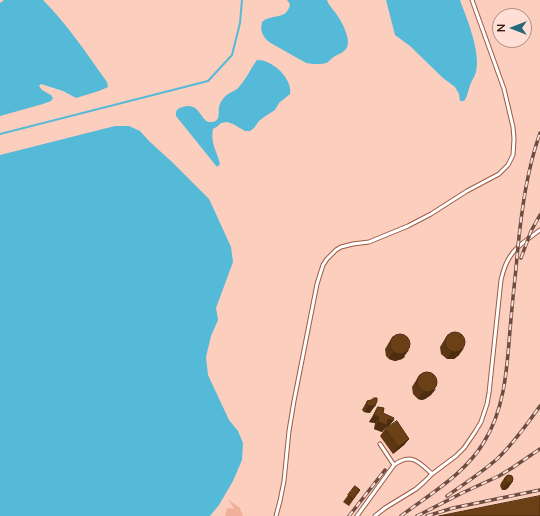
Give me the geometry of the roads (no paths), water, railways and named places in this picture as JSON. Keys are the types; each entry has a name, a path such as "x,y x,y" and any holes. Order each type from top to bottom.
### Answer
{"lane":[{"path":"276,516 284,481 289,431 294,401 317,284 323,265 336,250 341,247 369,242 408,226 431,214 467,191 499,174 508,166 513,155 513,127 504,89 472,0"},
{"path":"375,516 416,489 432,474 456,456 476,432 485,414 490,393 502,272 512,252 540,230"},
{"path":"380,444 394,465"},
{"path":"357,516 394,465 401,461 406,459 415,459 432,474"}],"water":[{"path":"4,0 43,0 76,40 107,82 108,87 76,98 63,91 41,84 39,86 42,90 51,95 53,98 51,101 0,116 0,3"},
{"path":"287,0 327,0 339,18 345,31 348,44 345,50 326,63 311,64 306,63 269,42 262,33 262,22 266,19 286,13 290,4"},
{"path":"386,0 460,0 477,55 476,73 464,101 460,101 459,94 455,87 443,78 410,46 395,35"},
{"path":"257,60 275,66 285,76 290,88 290,94 279,103 275,110 259,121 250,131 245,131 227,122 221,123 213,129 212,139 220,164 217,167 176,116 176,112 179,108 189,106 197,110 208,122 217,120 219,107 226,95 236,90 241,85"},
{"path":"115,126 129,126 140,131 209,199 231,247 233,262 216,308 218,320 211,336 206,357 208,375 229,420 238,431 243,443 242,460 233,481 219,505 210,516 0,516 0,155"}],"waterway":[{"path":"0,134 208,81 232,55 240,23 242,0"}],"railway":[{"path":"401,516 457,474 476,453 492,428 502,398 505,382 523,203 528,175 540,133"},
{"path":"521,258 531,231 540,215"},
{"path":"447,496 479,474 497,459 515,440 540,406"},
{"path":"417,516 499,476 540,449"},
{"path":"349,516 385,470"},
{"path":"427,516 453,508 540,490"}]}
